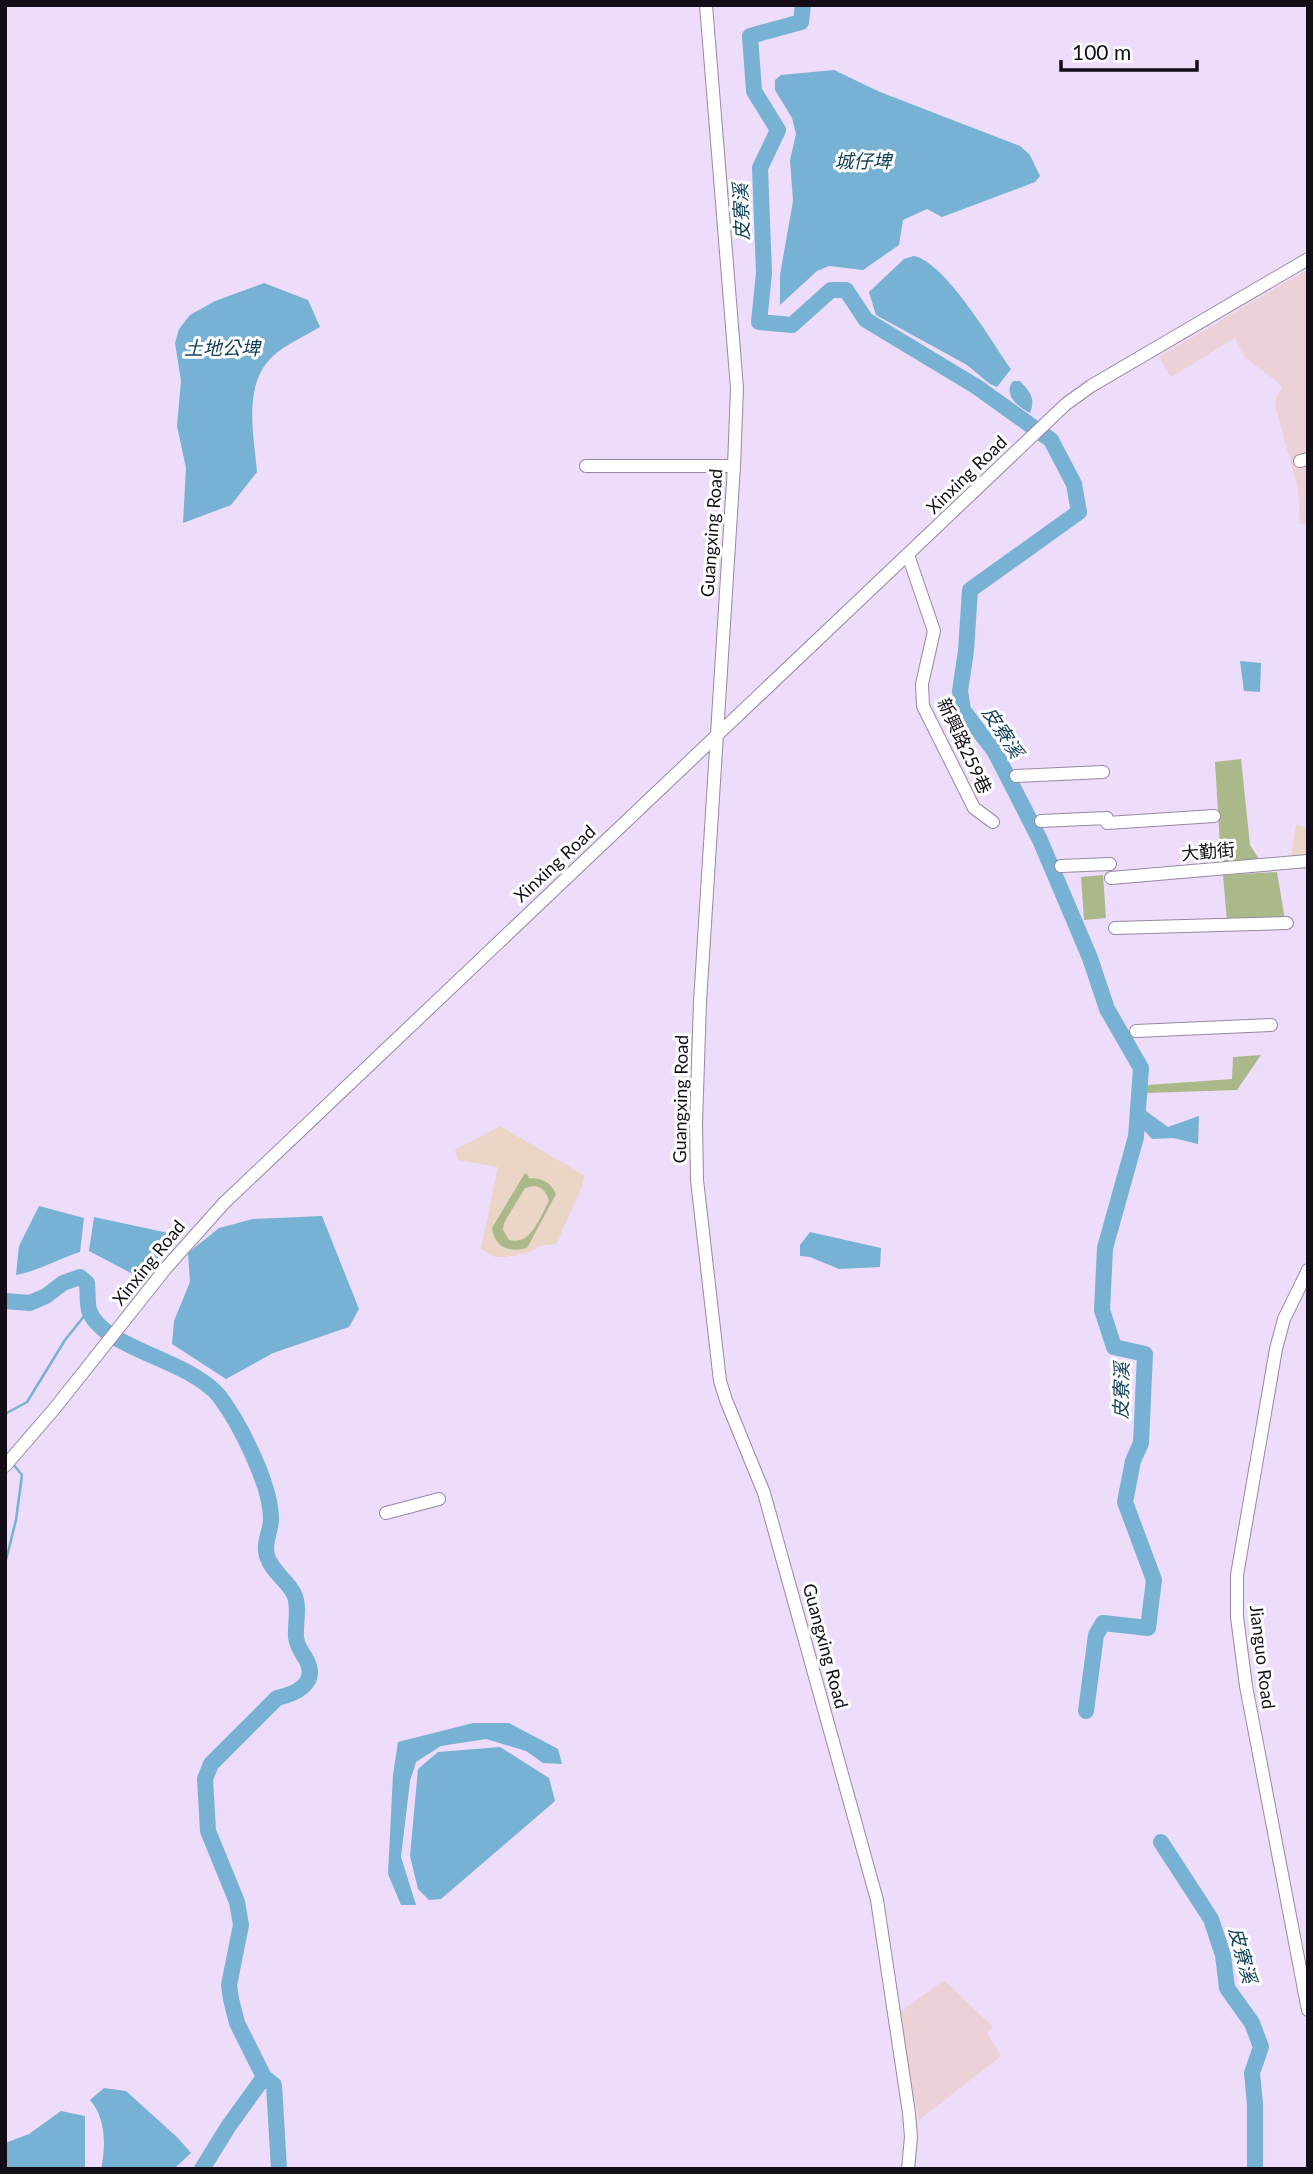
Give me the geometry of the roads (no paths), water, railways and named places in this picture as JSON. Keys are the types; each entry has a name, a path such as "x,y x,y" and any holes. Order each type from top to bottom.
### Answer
{"street":[{"name":"Guangxing Road","path":"706,5 737,388 700,1002 697,1180 720,1381 764,1493 877,1900 909,2113 911,2137 908,2169"},
{"name":"Xinxing Road","path":"8,1463 188,1241 224,1203 1066,404 1091,386 1308,259"},
{"path":"586,466 734,466"},
{"name":"新興路259巷","path":"908,555 934,631 922,684 923,706 974,808 993,822"},
{"path":"1016,776 1103,772"},
{"path":"1041,821 1214,816"},
{"name":"大勤街","path":"1111,878 1308,861"},
{"path":"1061,866 1110,863"},
{"path":"1115,928 1287,923"},
{"path":"1136,1031 1271,1025"},
{"name":"Jianguo Road","path":"1308,1270 1284,1319 1276,1349 1237,1575 1237,1617 1246,1686 1308,2010"},
{"path":"386,1513 439,1499"}],"water":[{"name":"城仔埤","path":"834,70 880,92 1020,146 1030,155 1040,176 1035,182 942,217 927,209 903,220 899,245 863,270 829,266 817,271 780,305 780,275 793,201 790,160 796,134 792,118 775,90 775,80 781,75"},
{"path":"914,256 927,262 953,287 1011,369 997,387 967,365 876,315 869,292 904,259"},
{"name":"土地公埤","path":"264,283 308,300 320,327 273,356 257,381 252,411 257,472 231,505 183,523 186,468 177,426 181,381 175,343 179,329 190,315 215,301"},
{"path":"1013,381 1020,381 1031,396 1030,413 1013,400 1010,386"},
{"path":"1240,661 1261,663 1260,692 1244,691"},
{"path":"1146,1111 1168,1127 1199,1116 1198,1144 1173,1138 1152,1139 1143,1129"},
{"path":"39,1206 84,1218 80,1252 16,1275 19,1246"},
{"path":"322,1216 359,1309 349,1327 273,1353 226,1379 172,1344 174,1321 190,1282 188,1253 219,1228 253,1219"},
{"path":"94,1217 173,1234 144,1280 89,1251"},
{"path":"810,1232 881,1248 880,1267 839,1269 810,1257 800,1256 800,1245"},
{"path":"473,1723 509,1723 558,1749 562,1764 543,1763 526,1751 486,1739 441,1746 416,1762 410,1781 401,1857 416,1905 401,1905 388,1874 393,1775 398,1742"},
{"path":"500,1747 549,1778 555,1801 441,1899 429,1900 418,1889 410,1856 418,1769 438,1752"},
{"path":"104,2088 126,2091 191,2153 174,2169 101,2169 104,2151 102,2124 90,2100"},
{"path":"61,2111 85,2116 85,2169 5,2169 5,2143 29,2134"}],"waterway":[{"name":"皮寮溪","path":"803,5 801,22 750,36 754,91 778,130 760,168 764,273 759,322 792,325 831,290 846,290 866,320 977,387 1051,440 1074,484 1079,512 970,590 960,691 963,710 995,752 1040,840 1090,958 1107,1009 1141,1068 1136,1137 1105,1248 1102,1310 1114,1347 1145,1354 1141,1443 1133,1461 1125,1502 1154,1580 1148,1628 1103,1623 1096,1635 1086,1711"},
{"path":"5,1301 30,1303 46,1296 63,1283 80,1277 87,1283 89,1310 97,1323 128,1345 189,1373 220,1397 245,1439 266,1489 271,1519 267,1556 296,1599 296,1637 310,1669 307,1682 297,1691 277,1698 211,1764 205,1779 208,1831 237,1902 241,1925 229,1985 231,1999 237,2023 264,2077 202,2169"},
{"path":"5,1414 27,1402 65,1340 89,1310"},
{"path":"5,1564 16,1520 22,1475 13,1464"},
{"name":"皮寮溪","path":"1161,1842 1211,1919 1223,1955 1227,1988 1252,2023 1261,2047 1252,2073 1255,2169"},
{"path":"264,2077 274,2085 279,2169"}]}
